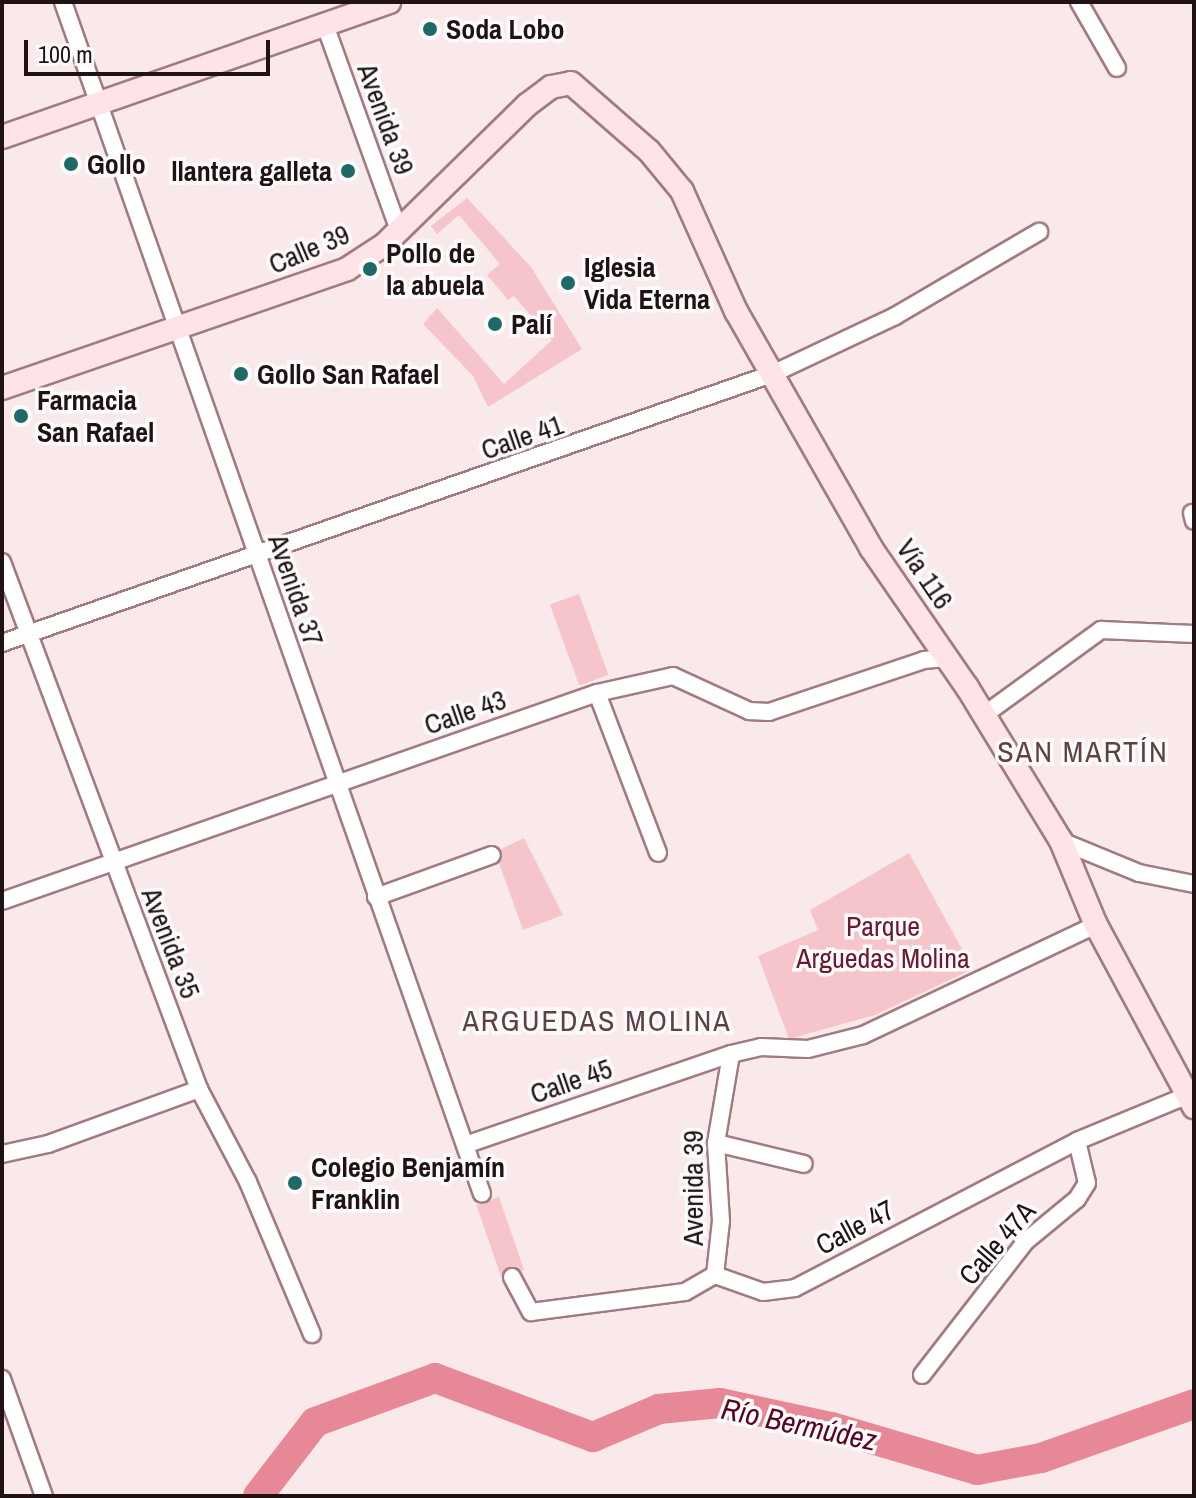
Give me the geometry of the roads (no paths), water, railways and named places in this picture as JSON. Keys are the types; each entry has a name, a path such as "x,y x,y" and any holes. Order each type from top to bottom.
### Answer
{"main road":[{"path":"2,137 99,106 389,2"},
{"name":"Calle 39","path":"2,388 178,331 347,269 399,230 551,87 566,82 584,92"},
{"name":"Vía 116","path":"584,92 649,151 682,191 736,311 871,548 984,715 1061,841 1096,925 1191,1101"}],"street":[{"name":"Avenida 37","path":"63,2 482,1194"},
{"path":"1079,2 1117,68"},
{"name":"Avenida 39","path":"325,25 399,230"},
{"name":"Calle 41","path":"2,643 772,374 895,316 1039,232"},
{"name":"Avenida 35","path":"2,562 112,864 199,1089 248,1182 312,1334"},
{"path":"984,715 1101,630 1194,634"},
{"name":"Calle 43","path":"2,901 597,693 673,676 749,711 769,712 946,658"},
{"path":"597,693 658,853"},
{"path":"1061,841 1139,873 1194,884"},
{"path":"376,897 492,855"},
{"name":"Calle 45","path":"465,1145 731,1054 761,1047 808,1049 863,1035 1096,925"},
{"name":"Avenida 39","path":"715,1275 721,1221 716,1143 731,1054"},
{"path":"2,1154 48,1144 199,1089"},
{"name":"Calle 47","path":"715,1275 763,1292 795,1288 1077,1141 1191,1101"},
{"name":"Calle 47A","path":"922,1375 1026,1241 1077,1199 1087,1183 1077,1141"},
{"path":"716,1143 804,1164"},
{"path":"512,1277 531,1312 685,1292 715,1275"},
{"path":"2,1379 44,1496"}],"waterway":[{"name":"Río Bermúdez","path":"258,1496 315,1422 435,1378 593,1437 659,1409 720,1403 831,1427 977,1470 1041,1458 1194,1404"}],"place":[{"name":"Soda Lobo","path":"430,29"},
{"name":"Gollo","path":"71,164"},
{"name":"llantera galleta","path":"348,171"},
{"name":"Pollo de la abuela","path":"370,269"},
{"name":"Iglesia Vida Eterna","path":"568,283"},
{"name":"Palí","path":"495,324"},
{"name":"Gollo San Rafael","path":"241,374"},
{"name":"Farmacia San Rafael","path":"21,416"},
{"name":"Colegio Benjamín Franklin","path":"295,1183"}],"district":[{"name":"SAN MARTÍN","path":"1083,751"},
{"name":"ARGUEDAS MOLINA","path":"597,1020"}],"park label":[{"name":"Parque Arguedas Molina","path":"883,942"}]}
